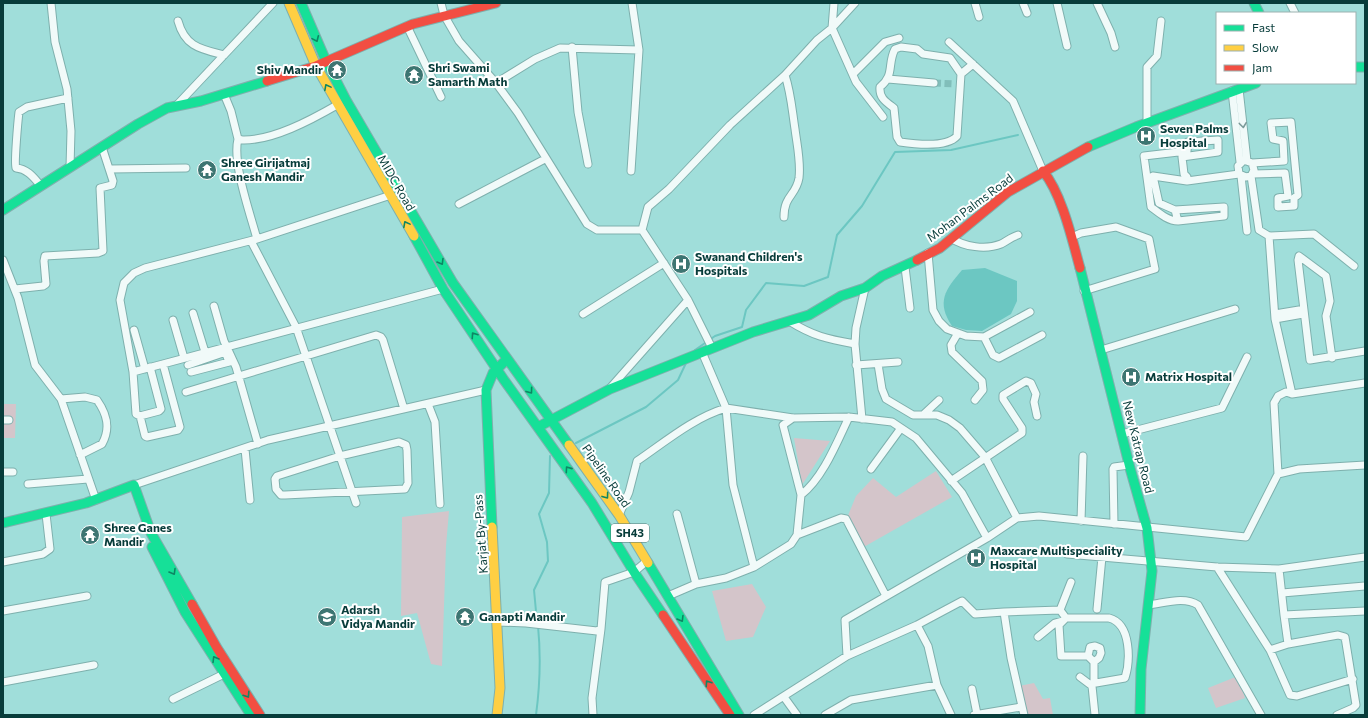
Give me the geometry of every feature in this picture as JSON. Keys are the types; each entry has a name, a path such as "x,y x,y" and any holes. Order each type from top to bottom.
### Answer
{"street":[{"path":"51,3 53,34 68,98 71,131 70,167"},
{"path":"176,106 274,3"},
{"name":"MIDC Road","path":"289,3 316,66 337,105 443,289 496,367"},
{"name":"MIDC Road","path":"301,3 326,61 426,239 453,283 506,360"},
{"path":"441,3 444,15 459,42 496,83 518,114 587,224 597,230 642,230"},
{"path":"3,210 138,124 167,108 224,94 316,66 407,26 475,6 496,3"},
{"path":"631,171 639,50 632,3"},
{"path":"834,3 832,28 856,82 883,117"},
{"path":"711,345 688,300 642,230 648,207 683,175 730,125 785,75 801,56 832,28 855,3"},
{"path":"975,3 978,17"},
{"path":"1023,3 1027,13"},
{"path":"1057,3 1067,46"},
{"path":"1097,3 1111,33 1115,47"},
{"path":"1254,3 1258,12"},
{"path":"1290,3 1294,12"},
{"path":"178,21 182,35 189,42 198,47 224,55"},
{"path":"1147,123 1147,67 1157,56 1161,21"},
{"path":"407,26 441,97"},
{"path":"853,74 885,42 898,38"},
{"path":"949,42 1013,101 1043,171"},
{"path":"496,83 550,51 572,47 639,50"},
{"path":"572,47 578,112 588,164"},
{"path":"961,74 950,58 923,54 917,49 901,47 895,49 892,54 888,79 880,87 879,94 884,101 894,108 897,137 900,142 944,144 953,140 957,136 958,84 961,74 973,64"},
{"path":"784,217 784,206 794,192 799,179 799,161 792,103 785,75"},
{"path":"888,79 934,83"},
{"name":"Mohan Palms Road","path":"700,352 711,345 809,314 841,296 865,288 882,276 905,267 928,253 940,248 1008,192 1043,171 1087,148 1147,123 1253,84"},
{"path":"1235,90 1247,162 1254,167 1252,175 1258,229 1269,236 1314,234 1354,266"},
{"path":"224,94 231,112 238,139 236,146 237,163 255,239"},
{"path":"42,186 24,169 16,168 15,165 15,156 18,149 19,112 27,107 68,98"},
{"path":"238,139 247,140 286,131 317,117 337,105"},
{"path":"1182,154 1187,150 1188,142 1218,141 1218,152 1182,154 1144,156 1152,207 1167,218 1178,221 1224,216 1224,207 1175,210 1159,203 1153,176 1187,181 1240,175 1246,177 1252,175 1285,172 1288,196 1278,198 1278,207 1294,206 1294,198 1298,195 1291,122 1271,123 1273,139 1282,141 1284,161 1247,162 1237,168 1240,175 1247,231"},
{"path":"15,289 43,286 46,284 45,256 98,253 103,251 100,188 113,183 110,169 102,147"},
{"path":"1182,154 1184,174 1187,177 1187,181"},
{"path":"459,204 546,159"},
{"path":"110,169 186,168"},
{"name":"New Katrap Road","path":"1043,171 1051,181 1072,237 1084,292 1102,350 1129,465 1147,528 1152,562 1141,669 1140,715"},
{"path":"164,364 180,427 178,430 146,437 140,416 136,414 133,372 120,300 124,283 134,273 145,268 255,239 390,195"},
{"path":"1175,210 1178,221"},
{"path":"1072,237 1081,233 1116,227 1149,239 1152,246 1155,269 1084,292"},
{"path":"951,238 958,243 971,246 999,244 1018,235"},
{"path":"1269,236 1275,316 1292,394"},
{"path":"255,239 251,241 296,327 356,503"},
{"path":"928,253 933,310 938,321 947,330 966,336 984,337 1030,312"},
{"path":"1332,358 1326,316 1330,301 1326,276 1299,256 1298,260 1303,312 1310,360 1332,358 1365,351"},
{"path":"3,260 15,289 35,365 60,399 96,500"},
{"path":"583,314 664,263"},
{"path":"905,267 910,308"},
{"path":"862,418 855,344 856,328 865,288"},
{"path":"133,372 218,352 227,347 296,327 443,289"},
{"path":"610,389 688,300"},
{"path":"214,306 231,362"},
{"path":"1102,350 1235,309"},
{"path":"1275,316 1303,312"},
{"path":"193,314 204,355"},
{"path":"173,320 188,360"},
{"path":"789,321 808,333 827,339 855,344"},
{"path":"134,330 161,409 159,411 140,416"},
{"path":"958,333 951,345 952,352 982,381 983,390 975,400"},
{"path":"186,392 368,336 379,335 384,340 404,409"},
{"path":"984,337 993,354 999,358 1042,335"},
{"path":"218,352 225,353 238,376 258,444"},
{"path":"538,426 610,389 700,352 726,408 733,485 754,567"},
{"path":"1122,434 1222,408 1247,357"},
{"path":"496,367 506,360"},
{"name":"Pipeline Road","path":"506,360 619,515 738,715"},
{"path":"191,372 231,362"},
{"path":"856,365 898,362"},
{"path":"878,364 882,389 886,399 913,415 937,415 949,420 960,428 985,457 1017,518"},
{"name":"Karjat By-Pass","path":"496,367 486,390 488,461 498,622 500,688 497,715"},
{"name":"SH43","path":"496,367 605,522 634,572 730,715"},
{"path":"951,481 1022,433 1023,430 1002,399 1003,395 1026,381 1028,382 1036,394 1034,402 1037,416"},
{"path":"847,656 845,620 987,538 1017,518 1039,516 1246,537 1278,474 1274,403 1278,396 1286,392 1292,394 1365,383"},
{"path":"3,523 46,514 118,494 131,487 258,444 486,390"},
{"path":"60,399 85,397 97,400 106,418 108,428 102,444 80,454"},
{"path":"924,414 938,400"},
{"path":"428,404 435,422 440,504"},
{"path":"619,515 629,492 637,461 684,429 715,412 726,408 792,418 849,417 892,422 916,438 962,493 987,538"},
{"path":"801,494 809,488 825,464 849,417"},
{"path":"668,596 696,584 726,578 754,567 791,544 797,535 801,494 784,425 792,418"},
{"path":"871,469 901,428"},
{"path":"399,442 406,445 408,483 405,489 352,490 281,495 276,489 275,479 277,476 340,456 399,442"},
{"path":"245,449 250,500"},
{"path":"1081,521 1084,456"},
{"path":"1114,524 1113,469 1114,467 1129,465"},
{"path":"1278,474 1299,469 1365,465"},
{"path":"3,472 13,472"},
{"path":"28,484 88,478"},
{"path":"131,487 157,560 224,674 251,715"},
{"path":"131,487 151,533 217,648 260,715"},
{"path":"3,562 43,554 50,549 46,514"},
{"path":"677,514 696,584"},
{"path":"797,535 841,518 846,519 886,596"},
{"path":"1067,554 1217,568 1279,569 1365,557"},
{"path":"1097,609 1102,557"},
{"path":"593,715 592,698 601,629 605,582 634,572 647,561"},
{"path":"1217,568 1270,650 1289,694 1293,696 1353,679"},
{"path":"1279,569 1288,644"},
{"path":"1064,619 1060,610 1071,582"},
{"path":"1282,593 1365,586"},
{"path":"3,611 87,596"},
{"path":"1148,605 1182,600 1191,601 1198,605 1262,715"},
{"path":"754,715 847,656 917,625 962,601 976,614 1060,610"},
{"path":"1284,615 1365,611"},
{"path":"1004,612 1011,658 1024,715"},
{"path":"1038,636 1055,623 1064,619 1114,619 1122,627 1126,635 1128,672 1125,678 1096,683 1094,680 1094,662 1088,656 1061,656 1059,625 1064,619"},
{"path":"498,622 526,623 597,631 601,629"},
{"path":"917,625 928,646 937,685 951,715"},
{"path":"1270,650 1288,644 1343,635 1346,640 1356,705 1353,708 1337,715"},
{"path":"1088,656 1090,647 1095,646 1100,648 1101,654 1094,662"},
{"path":"3,682 94,665"},
{"path":"173,699 224,674"},
{"path":"1080,677 1092,686 1095,715"},
{"path":"825,715 851,700 937,685"},
{"path":"972,689 976,715 1021,707"},
{"path":"784,697 797,715"}],"shaded area":[{"path":"3,404 16,404 15,438 3,438"},
{"path":"794,438 830,441 802,485"},
{"path":"936,471 952,497 862,548 847,518 856,496 873,478 896,497"},
{"path":"449,511 446,546 442,666 431,664 417,613 401,616 402,517"},
{"path":"752,584 766,607 753,637 726,641 712,591"},
{"path":"1238,676 1245,698 1216,708 1208,688"},
{"path":"1034,683 1043,699 1050,698 1053,715 1027,715 1019,686"}],"water":[{"path":"985,268 1017,281 1017,301 1011,314 982,331 966,330 952,326 944,310 947,290 962,270"}],"waterway":[{"path":"695,350 715,336 742,327 746,310 766,283 804,286 828,277 837,235 862,206 895,152 951,150 1018,135"},
{"path":"576,443 646,407 678,380 686,363"},
{"path":"537,622 534,590 548,561 547,542 539,514 549,493 550,456"},
{"path":"536,715 540,670 538,626"}],"tunnel":[{"path":"934,83 955,84"}],"traffic: fast":[{"path":"301,3 326,61 346,100 453,283 569,445"},
{"path":"1254,3 1258,12"},
{"path":"1356,67 1365,67"},
{"path":"3,210 138,124 167,108 201,101 267,81"},
{"path":"1088,147 1136,127 1253,84"},
{"path":"414,236 443,289 504,380 592,503 634,572 663,615"},
{"path":"538,427 610,389 753,332 809,315 841,296 865,288 882,276 917,260"},
{"path":"1080,268 1130,468 1147,528 1152,571 1141,669 1140,715"},
{"path":"492,527 486,390 493,373 506,360"},
{"path":"3,523 86,503 134,485 151,533 192,604"},
{"path":"152,547 185,612 251,715"},
{"path":"648,563 739,715"}],"traffic: slow":[{"path":"289,3 316,66 414,236"},
{"path":"569,445 619,515 648,563"},
{"path":"492,527 500,688 497,715"}],"traffic: jam":[{"path":"267,81 316,66 413,24 496,3"},
{"path":"917,260 940,248 1008,192 1088,147"},
{"path":"1043,171 1050,181 1061,204 1080,268"},
{"path":"192,604 217,648 260,715"},
{"path":"663,615 730,715"}],"place":[{"name":"Shiv Mandir","path":"337,70"},
{"name":"Shri Swami Samarth Math","path":"414,75"},
{"name":"Seven Palms Hospital","path":"1146,136"},
{"name":"Shree Girijatmaj Ganesh Mandir","path":"207,170"},
{"name":"Swanand Children's Hospitals","path":"681,264"},
{"name":"Matrix Hospital","path":"1131,377"},
{"name":"Shree Ganes Mandir","path":"90,535"},
{"name":"Maxcare Multispeciality Hospital","path":"976,558"},
{"name":"Adarsh Vidya Mandir","path":"327,617"},
{"name":"Ganapti Mandir","path":"465,617"}]}
